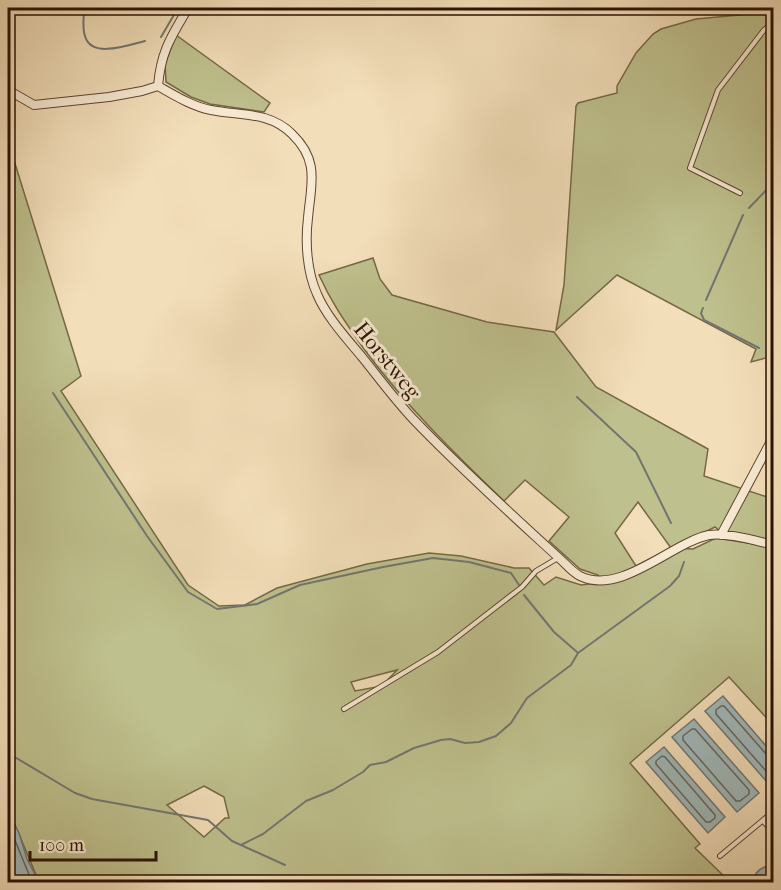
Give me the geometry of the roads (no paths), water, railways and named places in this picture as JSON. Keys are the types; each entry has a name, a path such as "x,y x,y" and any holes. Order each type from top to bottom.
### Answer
{"street":[{"path":"8,90 34,105 109,97 158,86 166,46 188,8"},
{"name":"Horstweg","path":"158,86 173,95 210,110 266,117 291,132 303,146 312,170 307,221 309,258 314,285 321,302 345,337 413,418 577,574 587,579 602,580 637,570 698,539 713,534 774,545"},
{"path":"721,535 772,444 774,432"}],"lane":[{"path":"740,193 690,168 718,90 764,30 774,22"},
{"path":"344,709 438,652 507,600 536,571 559,558"},
{"path":"720,856 774,812"},
{"path":"763,821 774,833"}],"water":[{"path":"723,696 773,754 773,776 767,782 705,711"},
{"path":"694,719 759,793 737,812 672,737"},
{"path":"664,747 725,817 708,833 646,762"},
{"path":"8,813 19,833 27,859 39,882 8,882"},
{"path":"773,865 773,882 752,882 760,870"}],"waterway":[{"path":"84,8 84,33 89,43 95,47 111,49 145,41"},
{"path":"161,37 178,8"},
{"path":"749,208 774,182"},
{"path":"706,300 743,215"},
{"path":"703,308 701,313 704,320 759,348"},
{"path":"53,393 147,536 188,592 217,609 257,604 300,585 433,558 469,562 511,573 519,585"},
{"path":"577,397 636,452 671,523"},
{"path":"241,845 263,834 306,801 333,790 363,772 370,765 386,762 414,748 441,740 479,742 496,736 511,723 527,698 571,665 578,653 670,586 679,576 684,562"},
{"path":"524,595 554,632 577,652"},
{"path":"8,753 75,793 92,799 208,820 232,841 285,865"},
{"path":"330,878 399,882 451,876 556,874 615,875 678,882"}]}
